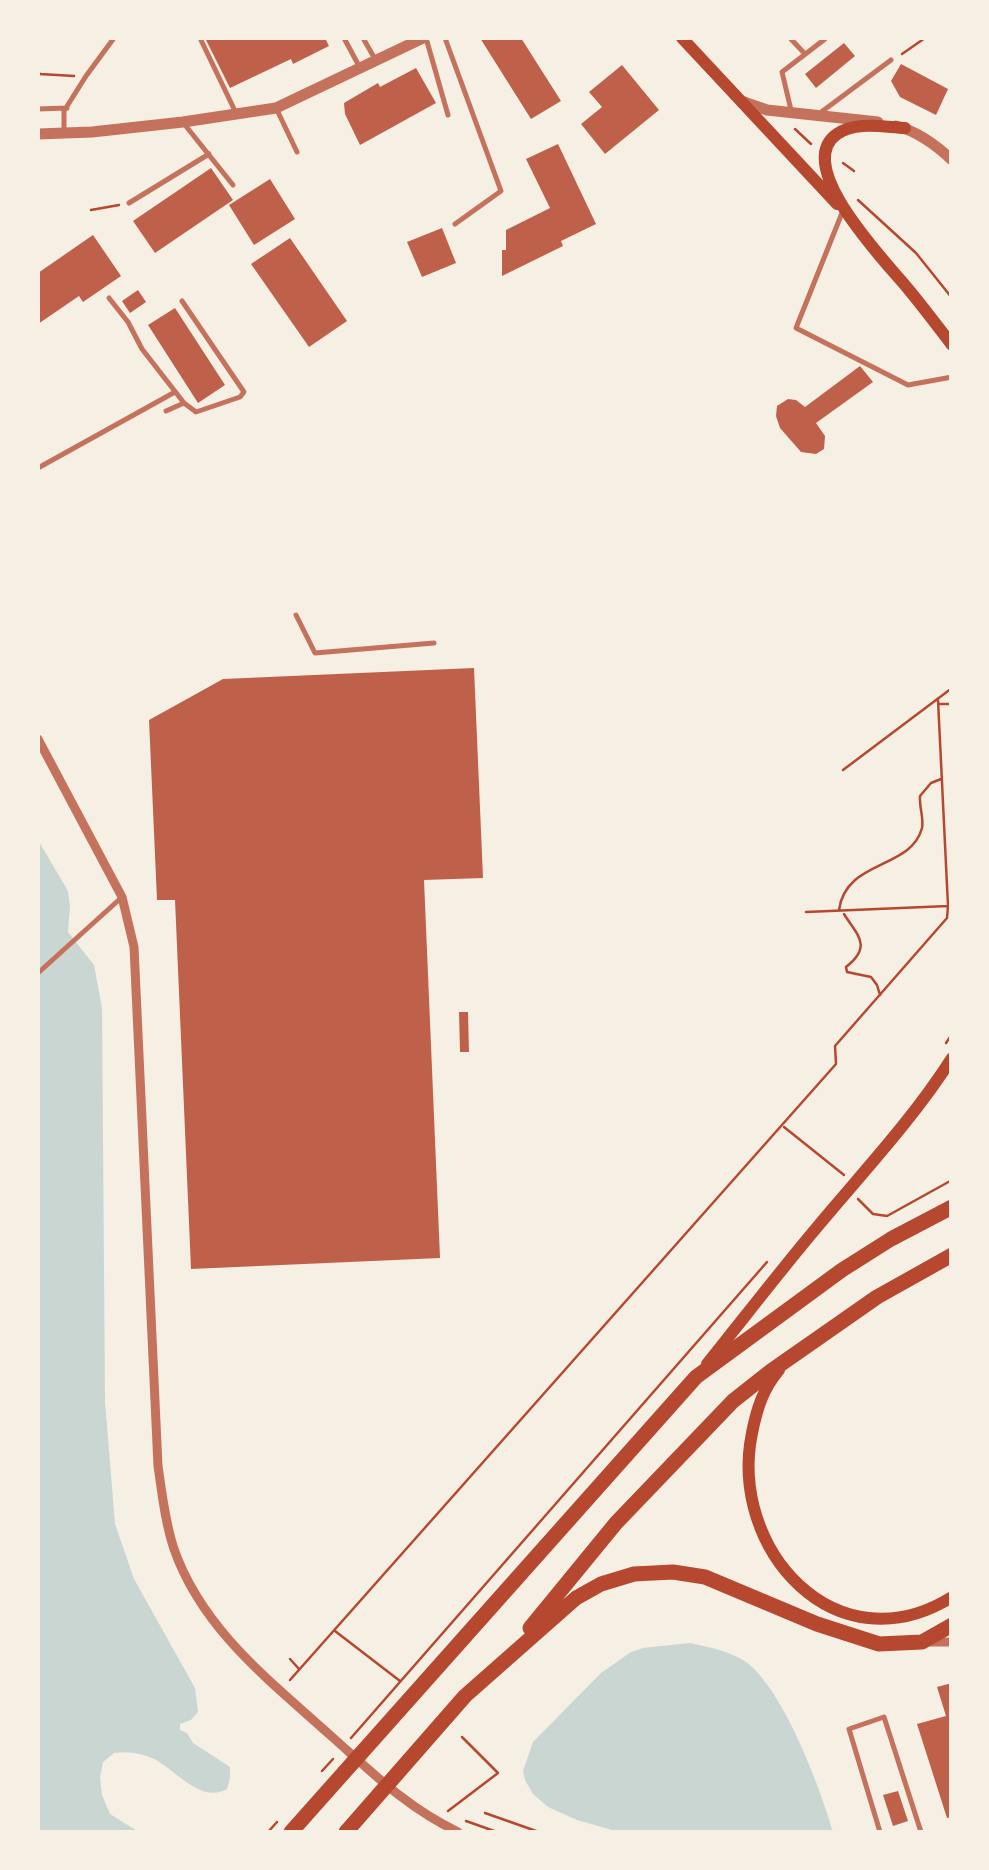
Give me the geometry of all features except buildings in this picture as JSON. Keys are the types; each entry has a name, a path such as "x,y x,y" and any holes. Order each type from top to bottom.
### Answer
{"main road":[{"path":"682,38 843,210 952,346"},
{"path":"843,210 826,168 830,140 856,126 905,128"},
{"path":"291,1832 696,1377 887,1146 952,1058"},
{"path":"696,1377 842,1270 952,1207"},
{"path":"502,1662 616,1523 734,1401 878,1297 952,1255"},
{"path":"787,1362 764,1391 756,1411 748,1465 758,1523 777,1560 816,1599 864,1618 909,1616 952,1597"},
{"path":"346,1832 465,1696 576,1598 601,1584 655,1571 705,1577 818,1624 886,1645 922,1642 952,1625"}],"street":[{"path":"38,134 183,122 276,108 424,38"},
{"path":"741,101 791,118 817,115 905,128 952,160"},
{"path":"38,739 122,897 134,947 158,1448 164,1508 178,1558 208,1615 235,1648 406,1802 458,1832"},
{"path":"922,1642 952,1642"}],"lane":[{"path":"64,133 66,108 114,38"},
{"path":"200,38 237,115"},
{"path":"344,38 360,69"},
{"path":"363,38 376,62"},
{"path":"424,38 448,115"},
{"path":"444,38 501,191 455,224"},
{"path":"790,38 805,54"},
{"path":"791,118 782,72 825,39"},
{"path":"817,115 894,59"},
{"path":"38,108 66,108"},
{"path":"276,108 297,152"},
{"path":"183,122 234,185"},
{"path":"129,203 209,154"},
{"path":"843,210 796,328 908,385 952,377"},
{"path":"108,298 184,403 196,412 240,397 244,392 182,301"},
{"path":"38,468 175,392"},
{"path":"166,411 184,403"},
{"path":"296,615 314,653 434,643"},
{"path":"38,973 122,897"},
{"path":"880,1832 849,1730 884,1717 921,1832"}],"path":[{"path":"894,59 925,38"},
{"path":"38,81 39,73 86,76"},
{"path":"791,118 812,145"},
{"path":"834,158 854,170"},
{"path":"853,196 916,253 952,298"},
{"path":"91,210 129,203"},
{"path":"843,770 952,688"},
{"path":"938,702 952,704"},
{"path":"280,1691 836,1064 836,1046 947,918 938,702"},
{"path":"880,997 871,977 846,972 861,950 858,934 841,911 844,892 857,878 912,845 922,828 920,796 931,783 942,779"},
{"path":"806,912 948,906"},
{"path":"782,1126 845,1176"},
{"path":"857,1198 873,1214 887,1216 952,1180"},
{"path":"334,1630 400,1682 768,1261"},
{"path":"290,1659 300,1669"},
{"path":"445,1814 498,1773 462,1737"},
{"path":"485,1814 539,1832"}],"shaded area":[{"path":"38,840 68,891 68,932 94,965 102,1008 105,1402 115,1524 134,1579 195,1688 198,1712 180,1724 180,1730 230,1767 227,1789 208,1792 149,1757 114,1753 103,1762 102,1795 110,1814 139,1832 38,1832"},
{"path":"690,1643 724,1651 757,1672 798,1739 833,1832 619,1832 577,1820 548,1807 533,1794 523,1771 533,1742 601,1673 631,1652"}]}
